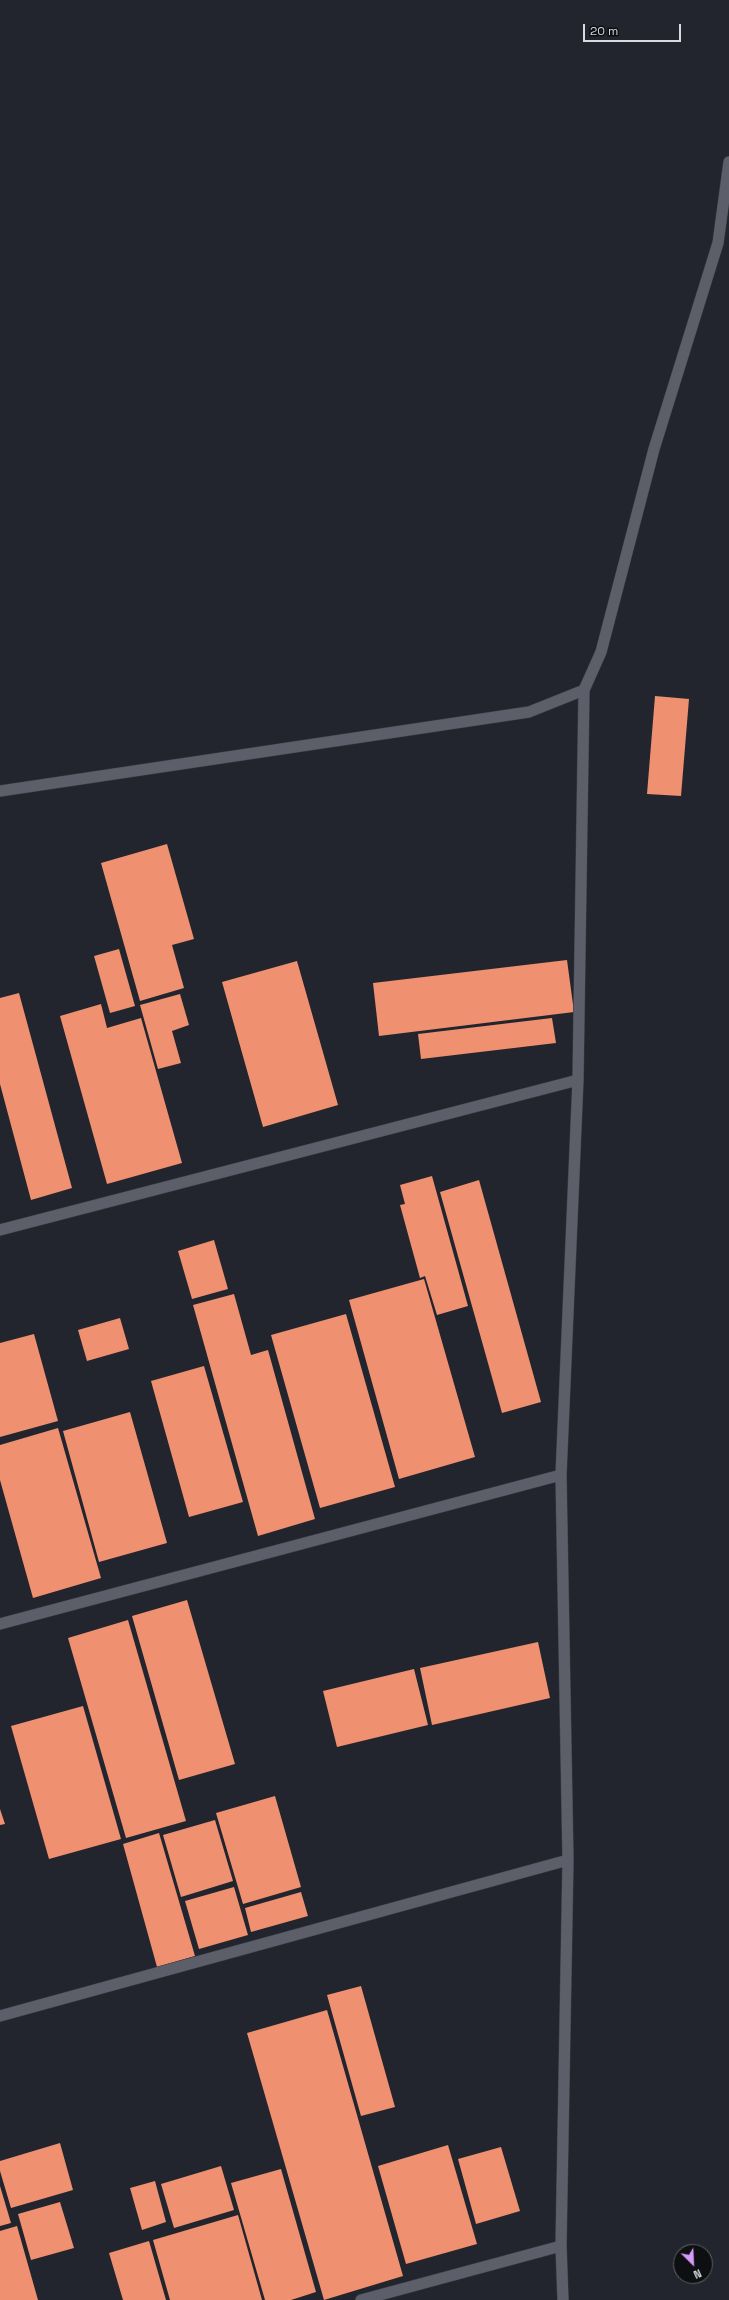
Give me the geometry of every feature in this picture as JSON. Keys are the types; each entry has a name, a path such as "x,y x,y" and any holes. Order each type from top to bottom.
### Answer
{"street":[{"path":"563,2300 561,2246 568,1860 561,1475 578,1080 584,690 601,652 654,449 718,243 729,162"},
{"path":"0,791 529,712 584,690"},
{"path":"0,1230 578,1080"},
{"path":"0,1624 561,1475"},
{"path":"0,2016 568,1860"},
{"path":"361,2300 561,2246"}],"building":[{"path":"655,696 689,699 681,796 647,794"},
{"path":"167,844 194,939 172,945 184,988 140,1001 101,863"},
{"path":"119,949 135,1006 110,1013 94,956"},
{"path":"567,960 574,1012 379,1036 373,983"},
{"path":"297,961 338,1105 263,1127 222,982"},
{"path":"19,993 72,1188 31,1200 0,1084 0,998"},
{"path":"180,994 189,1025 172,1031 181,1063 158,1069 140,1005"},
{"path":"101,1004 107,1028 141,1018 182,1163 107,1184 60,1016"},
{"path":"552,1018 556,1043 421,1059 418,1034"},
{"path":"432,1176 468,1306 437,1315 425,1276 420,1278 400,1205 405,1204 400,1185"},
{"path":"479,1180 541,1402 502,1413 440,1192"},
{"path":"214,1240 228,1289 192,1299 178,1251"},
{"path":"424,1279 475,1457 399,1479 349,1300"},
{"path":"234,1294 251,1355 268,1350 315,1519 258,1536 193,1305"},
{"path":"346,1314 395,1487 320,1508 271,1335"},
{"path":"120,1318 129,1349 87,1361 78,1330"},
{"path":"34,1334 58,1421 0,1437 0,1343"},
{"path":"204,1366 243,1502 189,1517 151,1381"},
{"path":"130,1412 167,1543 99,1562 63,1431"},
{"path":"58,1428 101,1578 33,1598 0,1480 0,1445"},
{"path":"187,1600 235,1764 179,1780 132,1616"},
{"path":"128,1620 186,1821 126,1838 68,1638"},
{"path":"538,1642 550,1698 432,1725 420,1668"},
{"path":"414,1669 428,1725 337,1747 323,1691"},
{"path":"83,1706 121,1839 49,1859 11,1726"},
{"path":"275,1796 301,1887 243,1904 216,1813"},
{"path":"0,1809 5,1824 0,1825"},
{"path":"215,1820 233,1881 181,1897 163,1835"},
{"path":"159,1833 195,1956 157,1967 123,1844"},
{"path":"234,1887 248,1935 199,1949 185,1901"},
{"path":"301,1892 308,1916 251,1932 245,1908"},
{"path":"361,1986 395,2107 361,2116 327,1995"},
{"path":"327,2010 403,2276 324,2300 247,2033"},
{"path":"60,2143 73,2190 11,2208 0,2171 0,2161"},
{"path":"448,2145 477,2244 406,2264 378,2166"},
{"path":"501,2147 520,2211 476,2224 458,2159"},
{"path":"221,2166 234,2210 174,2228 161,2184"},
{"path":"281,2169 316,2292 291,2300 265,2300 231,2183"},
{"path":"155,2181 166,2222 142,2230 130,2188"},
{"path":"0,2186 11,2223 0,2226"},
{"path":"60,2202 74,2248 31,2260 18,2214"},
{"path":"238,2215 262,2300 170,2300 153,2240"},
{"path":"17,2226 38,2300 0,2300 0,2231"},
{"path":"149,2241 166,2300 123,2300 109,2253"}]}
